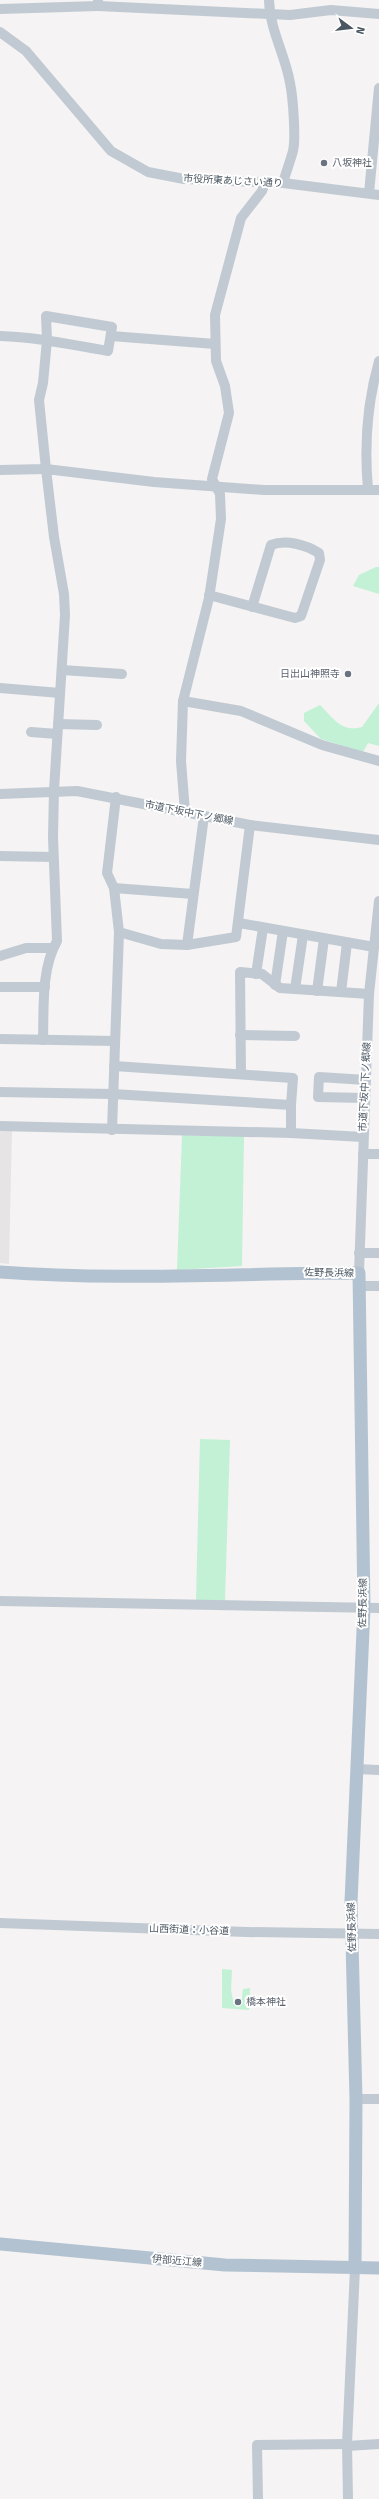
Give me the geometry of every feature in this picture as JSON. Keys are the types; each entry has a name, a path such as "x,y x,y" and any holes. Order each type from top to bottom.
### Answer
{"main road":[{"name":"佐野長浜線","path":"0,1272 58,1277 359,1279 364,1608 351,1902 356,2098 355,2268"},
{"name":"伊部近江線","path":"0,2244 225,2265 355,2268"},
{"path":"355,2268 379,2268"}],"street":[{"path":"269,0 270,14 290,82 292,105 294,149 284,183"},
{"path":"0,9 98,3 290,15 331,10 379,14"},
{"name":"市役所東あじさい通り","path":"0,32 26,51 111,151 148,172 184,179 284,183 379,195"},
{"path":"368,193 379,88"},
{"path":"185,812 181,761 183,701 209,595 221,519 220,494 212,479 214,466 226,429 229,413 224,386 216,360 215,315 241,218 262,191 265,182"},
{"path":"0,336 30,336 47,340 108,351 112,327 46,316 47,340 44,383 40,400 54,537 64,594 62,670 54,790 53,857 57,941 53,948 45,987 43,1040"},
{"path":"110,336 215,344"},
{"path":"368,489 365,456 367,417 379,361"},
{"path":"0,470 46,469 264,490 379,490"},
{"path":"209,595 252,607 295,618 301,616 320,560 319,553 313,549 280,541 271,545 252,607"},
{"path":"62,670 122,674"},
{"path":"0,688 60,693"},
{"path":"183,701 241,711 322,745 379,761"},
{"path":"31,732 97,725"},
{"name":"市道下坂中下ノ郷線","path":"0,794 54,790 77,791 116,797 250,825 379,840"},
{"path":"112,1130 119,932 114,888 107,873 116,797"},
{"path":"186,945 204,816"},
{"path":"119,932 161,944 186,945 236,937 250,825"},
{"path":"0,856 53,857"},
{"path":"114,888 193,894"},
{"name":"市道下坂中下ノ郷線","path":"359,1279 362,1154 369,994 379,901"},
{"path":"238,923 374,947"},
{"path":"256,974 263,928"},
{"path":"275,985 282,931"},
{"path":"295,989 303,935"},
{"path":"317,991 324,939"},
{"path":"341,992 347,943"},
{"path":"0,956 26,948 53,948"},
{"path":"241,1074 240,972 262,974 280,988 369,994"},
{"path":"0,987 45,987"},
{"path":"240,1035 295,1036"},
{"path":"0,1039 114,1041"},
{"path":"114,1066 293,1078 291,1133"},
{"path":"365,1098 318,1097 320,1077 366,1080"},
{"path":"0,1092 113,1094 291,1106"},
{"path":"0,1126 112,1130 291,1133 363,1137"},
{"path":"362,1154 379,1154"},
{"path":"359,1253 379,1253"},
{"path":"359,1279 379,1286"},
{"path":"0,1601 379,1608"},
{"path":"356,1769 379,1770"},
{"name":"山西街道：小谷道","path":"0,1922 379,1934"},
{"path":"356,2098 379,2099"},
{"path":"348,2499 347,2445 355,2268"},
{"path":"258,2499 257,2445 379,2444"}],"shaded area":[{"path":"0,1129 12,1129 9,1264 0,1263"}],"green space":[{"path":"379,567 379,594 353,586 359,575"},
{"path":"379,703 379,746 368,743 363,752 321,739 304,721 304,713 320,705 343,726 349,728 362,727"},
{"path":"182,1135 244,1136 242,1266 177,1270"},
{"path":"200,1439 230,1440 225,1601 196,1600"},
{"path":"222,1969 232,1970 231,1990 234,2005 241,2005 243,1989 250,1988 249,2010 222,2008"}],"place":[{"name":"八坂神社","path":"324,163"},
{"name":"日出山神照寺","path":"348,674"},
{"name":"橋本神社","path":"238,2002"}]}
